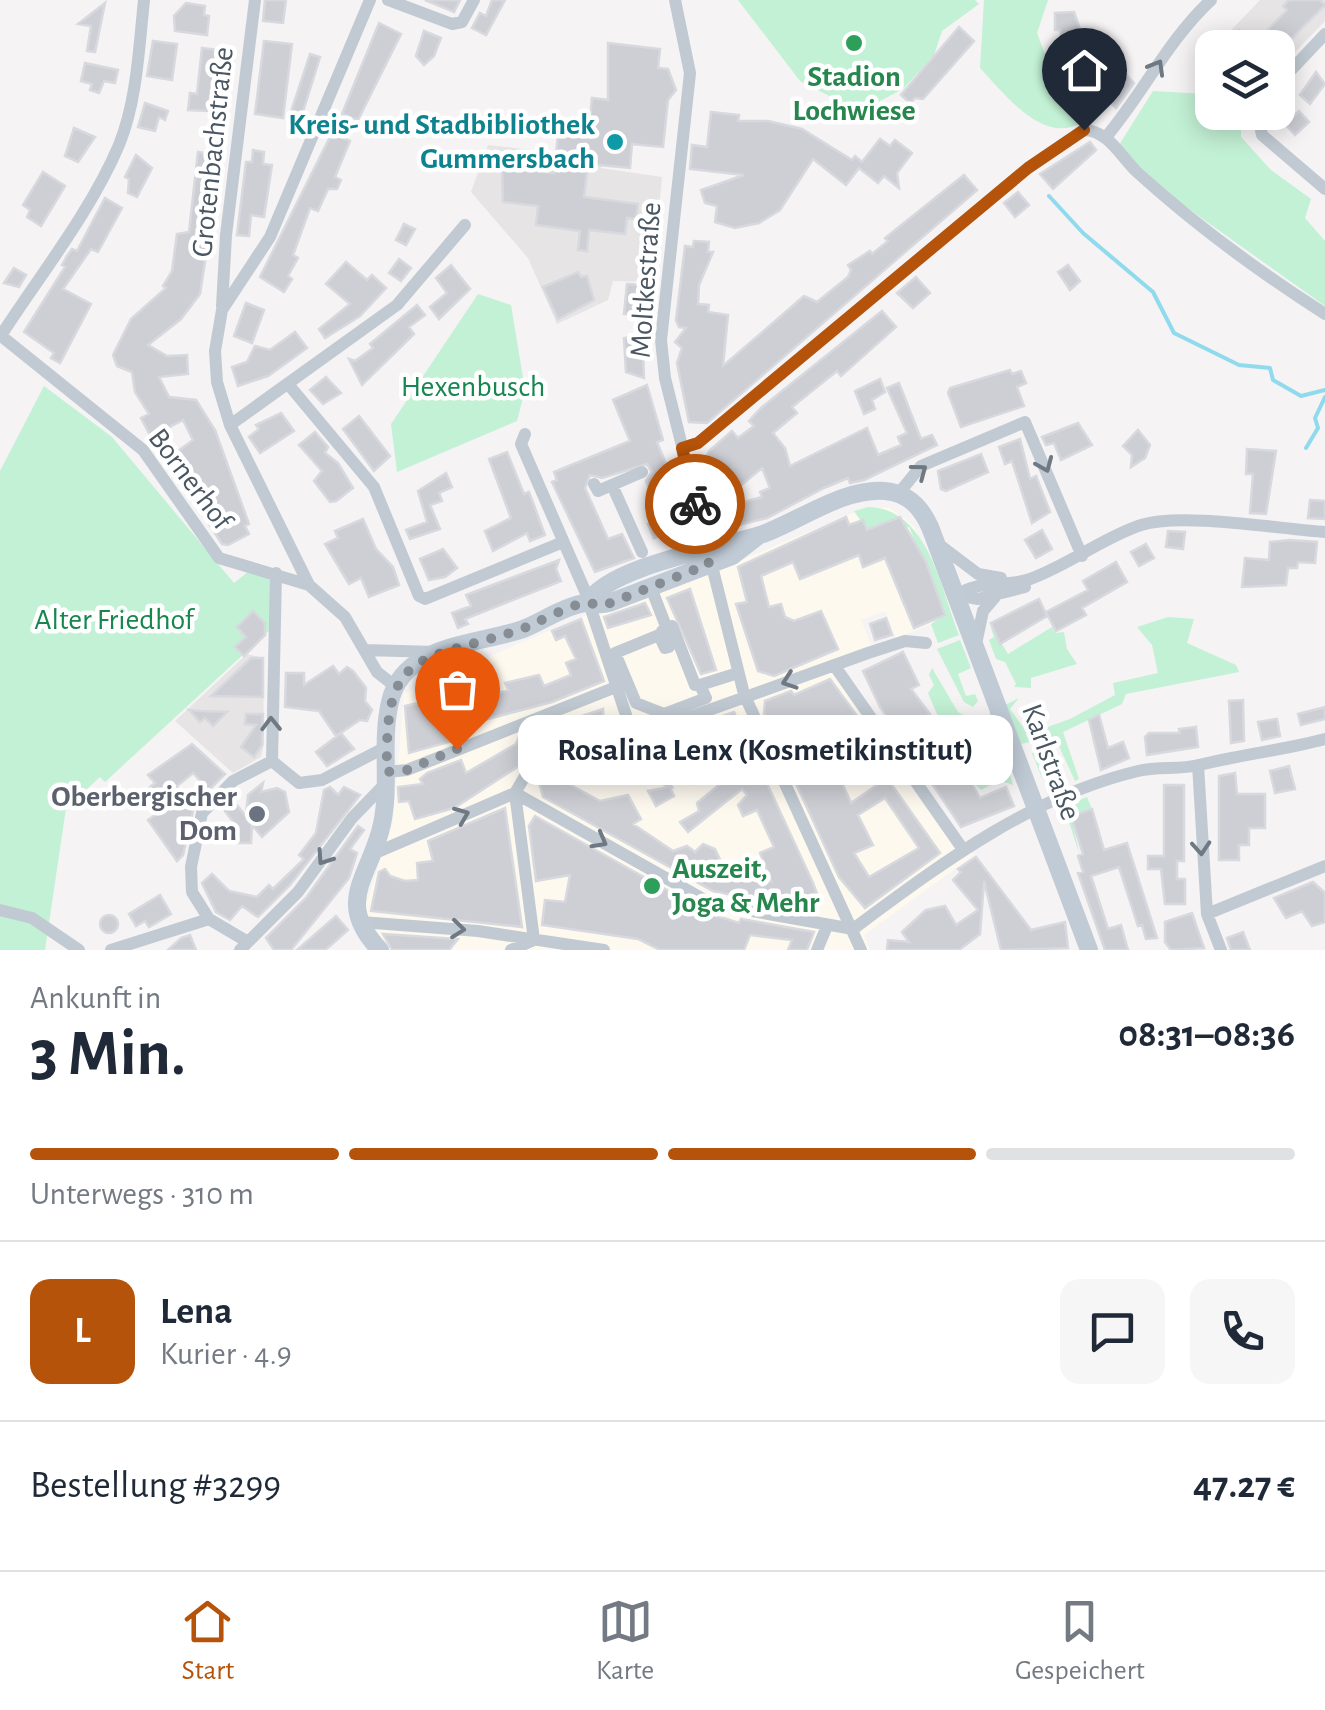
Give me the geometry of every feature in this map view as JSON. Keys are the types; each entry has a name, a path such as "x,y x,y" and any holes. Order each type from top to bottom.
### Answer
{"street":[{"path":"0,336 102,181 120,141 138,60 144,0"},
{"name":"Grotenbachstraße","path":"255,0 226,234 216,366 230,425 309,585"},
{"path":"222,310 270,237 370,0"},
{"path":"388,0 452,24 462,22 474,0"},
{"name":"Moltkestraße","path":"675,0 690,73 661,340 682,448 744,694 862,950"},
{"path":"1106,137 1146,86 1176,33 1211,0"},
{"path":"1295,66 1325,34"},
{"path":"682,448 698,443 1073,133 1091,130 1106,137 1121,158 1230,253 1325,314"},
{"path":"1261,130 1262,136 1325,188"},
{"path":"230,425 398,305 466,225"},
{"name":"Bornerhof","path":"0,336 143,450 219,558 309,585"},
{"path":"288,384 374,487 418,596 425,599 562,542"},
{"path":"364,650 436,652 514,632 588,602 598,588 707,555 859,494 899,493 920,466 1025,422 1082,556"},
{"path":"525,434 520,444 615,665 636,703 664,714 706,698 700,685"},
{"path":"594,484 598,491 642,472"},
{"path":"612,485 642,552"},
{"name":"Karlstraße","path":"899,493 921,510 936,542 1040,809 1089,950"},
{"path":"956,595 977,585 1008,584 1038,576 1126,532 1157,522 1325,532"},
{"path":"936,542 978,574 1038,576"},
{"path":"588,602 603,606 707,555"},
{"path":"272,761 276,573"},
{"path":"956,595 996,596 1022,588 1038,576"},
{"path":"309,585 345,617 377,672 396,686"},
{"path":"650,585 667,629"},
{"path":"980,652 983,611 996,596"},
{"path":"633,736 616,687 615,653 659,635 665,648 669,647 662,631 672,626 694,685 738,673"},
{"path":"373,854 515,793 526,776 633,736 660,731 744,694 905,641 926,643"},
{"path":"373,947 361,922 356,894 373,854 386,778 387,716 396,686 411,668 436,652"},
{"path":"834,666 962,848"},
{"path":"272,761 233,781 202,813 191,867 192,892 209,919 244,946 298,892 386,778 616,687"},
{"path":"515,793 712,904 853,929 962,848 1093,785 1138,771 1198,765 1216,758 1266,753 1325,739"},
{"path":"272,761 299,783 322,780 386,747"},
{"path":"1198,765 1207,914 1221,950"},
{"path":"515,793 534,940"},
{"path":"1207,914 1325,866"},
{"path":"0,910 32,918 79,950"},
{"path":"111,950 209,919"},
{"path":"361,922 604,950"},
{"path":"816,950 827,926"},
{"path":"511,950 534,940"}],"shaded area":[{"path":"1260,0 1325,0 1325,21 1295,52 1295,30 1231,30"},
{"path":"488,145 601,158 601,168 662,177 652,282 613,281 608,300 557,324 528,258 471,192"},
{"path":"868,507 890,508 914,526 951,616 896,638 885,611 861,620 872,647 838,660 974,855 864,935 870,950 381,950 365,907 393,821 404,693 581,617 691,581"},
{"path":"247,654 263,658 264,743 261,757 233,773 175,721"}],"green space":[{"name":"Stadion Lochwiese","path":"738,0 975,0 979,4 942,31 934,55 903,89 874,104 845,104 800,81"},
{"path":"984,0 1048,0 1037,33 1055,80 1081,123 1066,128 1038,122 1012,102 980,68"},
{"path":"1153,91 1195,93 1195,130 1241,130 1241,137 1271,170 1311,199 1305,218 1325,241 1325,306 1179,202 1119,145"},
{"name":"Hexenbusch","path":"478,294 511,305 525,390 517,421 397,472 391,424"},
{"name":"Alter Friedhof","path":"44,386 112,437 234,583 254,567 273,581 273,627 105,782 100,777 66,808 45,950 0,950 0,471"},
{"path":"868,507 899,517 867,530 854,511"},
{"path":"899,517 905,521 918,536 929,554 959,635 938,643 931,624 945,614 909,527 903,529"},
{"path":"1168,617 1194,619 1187,643 1236,665 1239,672 1126,694 1122,704 1063,732 1079,779 1075,781 1057,742 1003,743 989,713 1019,698 1010,709 1028,734 1070,719 1115,695 1113,683 1158,673 1152,645 1137,627"},
{"path":"990,625 1008,654 1052,627 1056,633 1064,632 1067,649 1077,664 1031,678 1031,688 1014,687 1005,662 996,659 989,640 994,637"},
{"path":"960,640 971,668 958,674 966,696 975,694 978,701 973,707 964,702 937,649"},
{"path":"932,668 958,712 976,722 971,725 981,747 991,744 1006,760 1013,785 999,780 981,790 974,783 971,766 950,756 953,734 942,726 928,693 934,685 929,675"},
{"path":"1044,751 1055,758 1062,787 1052,787 1042,778 1032,753"},
{"path":"1087,797 1092,809 1071,817 1080,856 1068,819 1069,804"}],"building":[{"path":"265,0 286,0 283,23 263,21"},
{"path":"425,0 460,0 454,12"},
{"path":"492,0 505,0 486,35 472,28 480,13 486,16"},
{"path":"1289,0 1320,0 1325,5 1295,35 1295,30 1268,30 1287,10 1283,6"},
{"path":"105,3 95,52 87,51 91,26 78,24"},
{"path":"186,3 205,6 204,15 209,16 207,35 175,31 174,16"},
{"path":"1074,12 1086,46 1067,52 1060,30 1055,30 1055,13"},
{"path":"379,23 401,34 358,120 342,114"},
{"path":"959,27 974,41 923,99 915,98 910,103 901,95"},
{"path":"424,31 441,38 434,56 424,65 416,56"},
{"path":"153,41 177,44 172,80 147,76"},
{"path":"264,41 292,44 283,118 255,114"},
{"path":"608,43 660,49 658,68 668,69 676,90 668,100 663,147 632,144 630,168 588,164 584,197 638,204 636,219 627,218 625,234 589,230 587,251 578,250 580,231 536,225 538,206 503,202 502,167 554,173 558,135 588,138 592,98 608,100"},
{"path":"202,48 235,52 231,84 212,82 208,111 188,110 190,93 197,94"},
{"path":"310,54 320,57 302,115 291,112"},
{"path":"85,63 118,70 115,83 104,81 99,93 90,90 92,84 81,81"},
{"path":"1316,72 1325,84 1310,104 1300,95"},
{"path":"1125,73 1134,83 1116,108 1102,94"},
{"path":"145,103 168,111 165,120 159,117 155,131 138,127"},
{"path":"1299,111 1309,122 1295,135 1290,130 1295,130 1295,115"},
{"path":"711,112 739,115 738,121 768,121 802,129 852,160 855,156 862,162 880,139 890,146 895,140 912,153 897,173 899,188 884,176 878,183 859,168 846,185 813,159 780,210 759,223 735,228 715,222 717,206 705,203 701,190 744,175 690,169 692,145 707,147"},
{"path":"74,128 95,137 78,162 65,156"},
{"path":"332,133 350,141 335,177 341,180 337,189 328,189 318,211 310,208 293,255 298,258 288,276 292,279 284,292 260,277"},
{"path":"1090,142 1096,150 1053,189 1040,174"},
{"path":"253,150 264,152 263,164 272,165 264,217 251,215 249,236 237,235 246,162 252,162"},
{"path":"198,152 217,155 210,219 217,220 215,230 210,229 200,294 181,319 148,345 167,356 187,355 188,374 159,377 169,397 196,400 215,430 249,524 245,526 249,534 228,545 222,544 167,459 193,440 183,420 151,437 141,418 149,414 135,392 132,372 117,366 113,355 131,319 166,288 163,286 172,271 177,234 189,232"},
{"path":"136,155 152,168 137,197 128,193 129,179 125,177"},
{"path":"43,172 65,186 41,226 27,217 30,210 23,205"},
{"path":"964,175 977,190 707,423 689,422 677,363 682,348 675,342 686,328 679,327 676,320 685,246 693,247 694,241 709,242 708,252 713,252 699,285 698,304 709,305 708,312 728,315 723,366 804,296 817,302 848,277 848,265 870,251 872,254 888,241 885,238"},
{"path":"1018,192 1029,205 1015,217 1004,203"},
{"path":"105,198 122,208 98,252 91,249 63,289 91,304 60,363 51,358 54,353 24,332 65,267 62,265 67,256 72,249 77,251"},
{"path":"404,224 415,229 406,245 396,240"},
{"path":"399,259 411,268 401,281 389,273"},
{"path":"346,262 367,280 372,275 386,288 360,316 325,338 319,329 350,304 326,284"},
{"path":"451,265 470,289 439,319 430,307 447,293 436,278"},
{"path":"1068,265 1080,281 1070,290 1058,272"},
{"path":"14,268 26,275 19,287 4,283"},
{"path":"578,272 581,277 587,276 594,300 558,319 543,287"},
{"path":"916,277 930,293 913,308 897,293"},
{"path":"627,284 647,285 644,316 624,314"},
{"path":"246,303 264,310 252,343 234,336"},
{"path":"417,305 425,315 409,327 414,334 362,385 349,359 355,361 373,348 370,344"},
{"path":"882,311 896,327 841,376 837,371 792,407 797,413 773,433 785,448 790,466 867,428 878,455 901,445 898,437 907,433 887,388 899,383 921,439 932,435 937,445 864,480 850,483 848,478 767,518 723,529 722,508 762,497 760,492 770,488 762,468 728,496 713,489 705,459 709,451 732,431 738,438 754,426 749,421 762,407"},
{"path":"295,332 307,348 268,376 238,386 232,367 247,362 255,346 270,350"},
{"path":"640,336 644,378 626,372 624,338"},
{"path":"1010,370 1012,374 1021,371 1026,383 1017,387 1024,406 961,427 948,393 950,388"},
{"path":"326,377 341,393 323,404 310,390"},
{"path":"880,379 885,392 872,400 875,409 864,414 855,391"},
{"path":"647,385 663,440 657,442 679,496 670,499 682,526 654,538 648,524 662,518 646,481 652,472 647,464 602,478 590,475 585,488 608,539 622,534 634,558 595,572 552,482 557,480 554,472 630,441 613,400"},
{"path":"281,413 294,431 260,453 249,437 259,429 256,425"},
{"path":"359,416 390,456 374,471 343,429"},
{"path":"1078,423 1092,445 1061,460 1054,443 1046,445 1042,437"},
{"path":"1138,430 1150,445 1145,458 1131,467 1132,455 1123,446"},
{"path":"315,432 328,447 325,453 338,463 353,488 336,501 330,502 314,481 322,471 299,445"},
{"path":"1020,439 1030,479 1036,476 1050,512 1032,523 1012,461 1005,464 999,447"},
{"path":"1247,449 1276,451 1266,514 1250,513 1253,474 1246,474"},
{"path":"507,452 524,494 529,492 545,535 530,541 527,533 493,551 485,531 511,518 489,459"},
{"path":"981,454 988,472 946,491 941,489 938,471"},
{"path":"446,473 452,487 439,493 442,501 430,505 440,529 410,539 406,530 427,522 418,491"},
{"path":"1310,500 1325,501 1325,519 1308,518"},
{"path":"846,517 849,525 863,520 867,530 900,517 926,562 945,615 914,628 885,558 863,567 859,555 800,579 793,562 761,576 769,607 781,604 785,617 794,621 821,611 838,649 774,676 758,671 736,604 747,602 738,567"},
{"path":"363,519 376,549 393,567 399,585 369,597 361,578 349,584 325,544 338,538 335,531"},
{"path":"1042,530 1052,549 1036,558 1025,540"},
{"path":"1168,531 1185,532 1183,549 1166,547"},
{"path":"1270,542 1317,542 1315,563 1298,562 1297,568 1288,568 1286,585 1242,587 1245,558 1269,560"},
{"path":"1146,544 1154,558 1139,566 1131,552"},
{"path":"443,549 457,568 445,577 429,580 420,559"},
{"path":"559,560 556,569 561,581 465,619 468,624 458,628 452,613 471,606 466,595"},
{"path":"1116,562 1127,582 1082,608 1086,615 1056,631 1046,612 1088,590 1083,581"},
{"path":"690,589 716,670 701,674 667,598"},
{"path":"1039,599 1047,616 1000,644 991,623"},
{"path":"645,603 651,615 608,628 604,617"},
{"path":"253,611 265,623 265,635 244,656 235,647 246,637 237,627"},
{"path":"886,618 892,635 875,640 870,624"},
{"path":"581,619 604,681 552,702 484,720 477,701 508,690 505,683 539,675 544,686 571,675 566,663 576,659 565,636 556,640 552,631"},
{"path":"903,652 919,685 911,689 930,714 921,721 942,749 920,766 880,707 863,671"},
{"path":"251,658 263,658 263,697 211,696"},
{"path":"333,666 339,674 347,667 353,671 366,688 365,701 372,710 367,721 360,720 336,736 319,711 285,707 286,673 304,673 304,685"},
{"path":"830,679 874,739 858,750 844,729 823,740 851,803 887,778 940,853 865,908 839,877 764,714 765,701 791,691 794,695","holes":["885,798 919,848 869,877 854,853 873,845 858,815"]},
{"path":"458,694 462,710 443,720 449,742 409,753 405,706"},
{"path":"1243,700 1244,741 1231,743 1229,701"},
{"path":"1325,707 1325,719 1301,725 1298,714"},
{"path":"603,709 604,729 561,745 556,753 533,757 454,808 415,819 409,801 399,802 398,787 423,784 420,779 427,773 461,760 466,773 516,744 519,737"},
{"path":"189,710 227,712 213,726 205,718 200,722"},
{"path":"734,712 813,883 819,899 810,911 713,891 543,797 539,782 610,756 615,772 569,784 600,801 628,795 641,819 633,824 673,851 687,846 695,852 703,844 715,849 725,870 771,881 760,853 774,847 757,810 743,816 738,805 747,795 742,789 688,832 680,822 699,811 697,803 720,784 741,775 740,768 729,750 707,760 711,770 691,784 667,740 670,734"},
{"path":"246,714 263,714 262,745 254,757 241,747 256,725 245,724"},
{"path":"1099,715 1108,748 1123,742 1129,758 1101,770 1089,720"},
{"path":"1277,719 1280,736 1262,740 1258,722"},
{"path":"1196,727 1198,747 1147,755 1145,737 1149,733 1180,733 1179,729"},
{"path":"341,733 354,749 327,766 316,752"},
{"path":"192,744 225,774 209,790 193,773 177,786 194,807 183,855 177,861 148,820 158,813 144,792 155,783 148,775"},
{"path":"959,760 980,798 1006,787 1014,806 961,827 927,776"},
{"path":"659,765 672,787 632,775 650,766"},
{"path":"1289,766 1295,789 1275,793 1270,771"},
{"path":"1235,773 1237,794 1265,794 1265,828 1249,828 1249,845 1239,845 1239,860 1219,860 1219,776"},
{"name":"Oberbergischer Dom","path":"263,783 261,792 277,788 285,792 289,812 262,837 252,825 251,843 237,843 226,830 234,823 225,811 235,803 246,816 248,795"},
{"path":"1164,785 1184,785 1184,861 1177,861 1177,879 1185,879 1185,904 1165,904 1161,869 1148,869 1148,856 1164,856"},
{"path":"330,787 338,795 344,787 360,795 290,885 258,917 242,906 230,920 216,912 202,883 212,874 229,891 257,897 269,885 273,889 304,859 299,855 316,833 324,790"},
{"path":"670,787 674,796 656,806 648,791"},
{"path":"505,808 522,927 371,911 379,872 385,869 390,876 405,881 418,880 417,863 433,861 428,841"},
{"path":"1092,809 1104,850 1127,843 1157,938 1146,939 1142,925 1138,926 1119,867 1091,876 1108,929 1121,925 1128,950 1105,950 1078,873 1083,872 1078,856 1083,854 1071,816"},
{"path":"535,816 708,913 739,923 741,919 814,932 807,950 788,950 792,940 750,935 744,950 660,950 638,939 542,925 545,900 565,902 570,875 536,881 529,826"},
{"path":"358,826 364,830 350,849 357,853 349,878 291,950 274,950 266,938 306,898"},
{"path":"976,857 1031,930 1065,922 1068,948 1001,950 984,881 980,934 959,950 887,950 888,940 909,942 902,932 926,910 945,906 956,925 978,910 953,880 961,872 958,869"},
{"path":"1313,882 1325,893 1325,922 1312,926 1302,911 1286,918 1274,898"},
{"path":"160,895 171,914 149,927 145,921 136,926 129,914"},
{"path":"1192,913 1204,948 1171,950 1165,942 1165,922"},
{"path":"109,915 116,917 116,931 109,933 102,931 100,924 102,917"},
{"path":"336,916 348,930 331,945 325,950 297,950"},
{"path":"1243,932 1250,950 1231,950 1227,938"},
{"path":"383,934 458,939 449,950 392,950"},
{"path":"190,935 196,950 168,950 181,938"}],"waterway":[{"path":"1049,196 1083,233 1153,292 1174,333 1239,365 1270,368 1273,380 1301,396 1325,390"},
{"path":"1306,448 1318,428 1315,418 1325,397"}],"way so far":[{"path":"457,749 407,770 387,772 389,704 402,677 424,658 446,648 514,632 588,602 603,606 709,564 695,504"}],"place":[{"name":"Stadion Lochwiese","path":"854,43"},
{"name":"Kreis- und Stadbibliothek Gummersbach","path":"615,142"},
{"name":"Rosalina Lenx (Kosmetikinstitut)","path":"457,749"},
{"name":"Oberbergischer Dom","path":"257,814"},
{"name":"Auszeit, Joga & Mehr","path":"652,886"}],"route":[{"path":"695,504 682,448 698,443 1028,168 1073,133 1084,130"}]}
